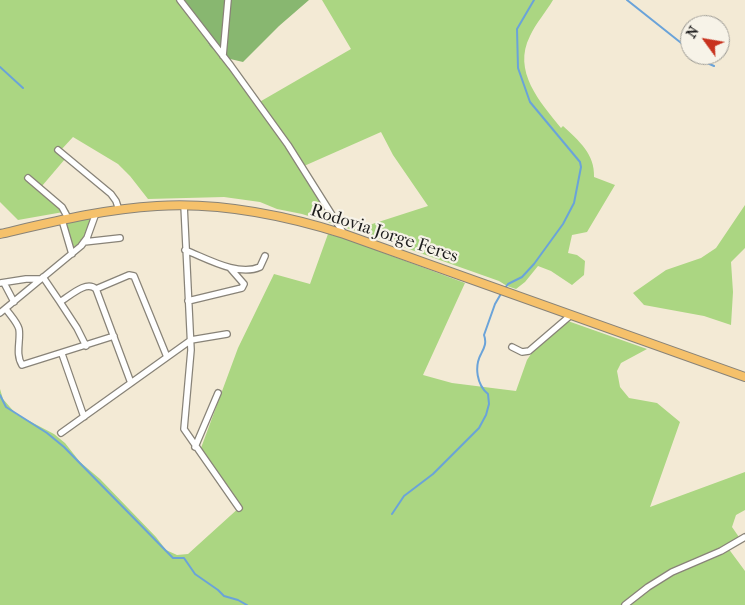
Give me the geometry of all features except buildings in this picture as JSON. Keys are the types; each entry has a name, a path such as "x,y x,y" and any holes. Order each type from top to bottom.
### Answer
{"main road":[{"name":"Rodovia Jorge Feres","path":"0,234 96,213 152,206 184,205 271,215 344,234 745,376"}],"street":[{"path":"180,0 224,56 288,145 344,234"},
{"path":"224,56 228,0"},
{"path":"58,150 111,194 119,210"},
{"path":"28,178 62,207 72,254"},
{"path":"184,205 191,340 183,426 184,431 238,508"},
{"path":"0,313 84,242 96,213"},
{"path":"84,242 120,238"},
{"path":"185,250 230,268 240,270 252,270 260,267 265,256"},
{"path":"188,301 242,288 244,284 230,268"},
{"path":"96,288 129,275 136,276 167,357"},
{"path":"14,302 2,283 42,278"},
{"path":"42,278 77,328 86,346"},
{"path":"60,302 87,286 92,285 96,288 131,383"},
{"path":"6,309 18,328 19,360 22,365 62,354 114,336"},
{"path":"512,348 522,352 529,351 571,315"},
{"path":"61,433 191,340 227,334"},
{"path":"62,354 84,417"},
{"path":"195,447 218,393"},
{"path":"626,605 662,579 726,549 745,537"}],"green space":[{"path":"0,0 184,0 210,47 215,50 256,104 351,49 322,0 553,0 532,31 525,49 526,74 537,97 553,118 561,128 563,126 585,148 592,161 594,177 615,185 587,232 572,235 568,253 577,255 585,261 584,275 572,285 551,271 538,266 525,282 516,289 499,281 375,237 302,214 277,209 260,202 224,197 148,199 118,164 73,137 61,150 65,159 42,186 69,211 18,220 0,202","holes":["381,132 393,155 428,206 352,229 334,218 304,166"]},
{"path":"184,0 309,0 279,26 243,62 226,58 210,47"},
{"path":"745,205 745,248 731,262 733,292 731,325 704,316 644,305 633,293 666,270 701,258 716,248"},
{"path":"93,215 80,245 72,251 66,221"},
{"path":"328,234 465,283 423,375 452,383 516,391 527,360 533,351 565,320 647,349 621,363 617,371 620,387 629,398 657,403 680,422 650,507 745,472 745,510 736,515 732,527 741,540 728,548 745,571 745,605 0,605 0,389 3,399 16,414 54,434 65,443 80,462 100,479 156,537 166,550 177,555 188,554 241,506 201,448 238,348 274,274 310,284"}],"waterway":[{"path":"505,288 508,284 522,277 534,264 563,224 574,203 581,167 580,162 530,102 518,68 517,29 534,0"},
{"path":"627,0 680,42"},
{"path":"0,67 23,88"},
{"path":"392,514 404,496 433,474 479,428 486,415 489,404 488,394 481,386 477,370 485,345 484,335 495,304 502,292"},
{"path":"0,395 6,407 47,433 64,447 173,558 184,558 195,574 224,596 247,605"}]}
